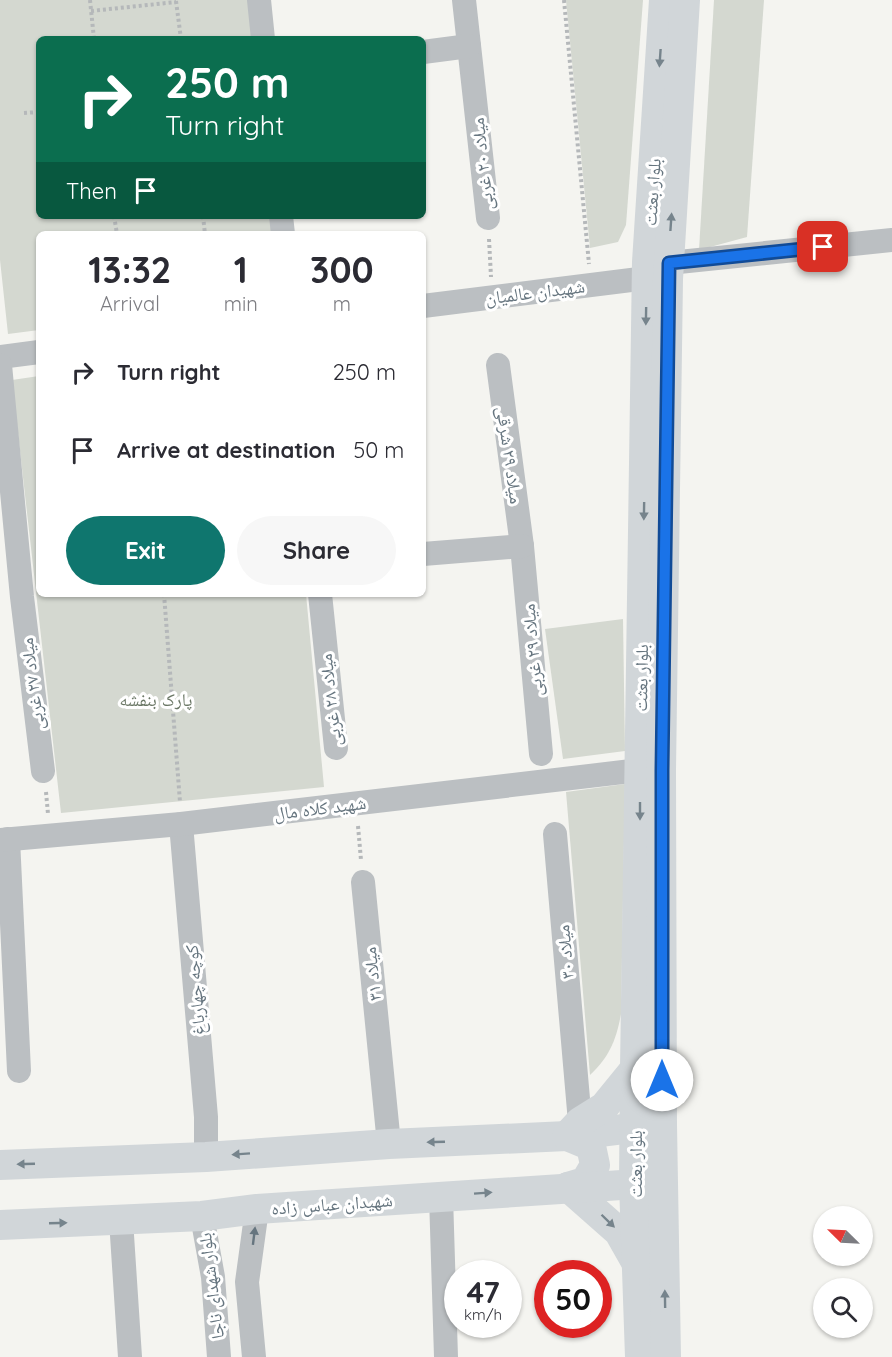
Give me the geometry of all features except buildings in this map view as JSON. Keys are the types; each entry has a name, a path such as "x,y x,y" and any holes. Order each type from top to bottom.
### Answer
{"main road":[{"name":"بلوار بعثت","path":"648,1125 635,1069 640,770 658,271 664,0"},
{"name":"بلوار بعثت","path":"666,1357 649,1183 648,1125 662,770 658,271 685,0"},
{"path":"573,1129 604,1107 635,1069"},
{"path":"0,1165 206,1157 648,1125"},
{"path":"568,1187 585,1182 595,1165 591,1146 573,1129"},
{"name":"بلوار بعثت","path":"640,1357 637,1264 649,1183"},
{"name":"شهیدان عباس زاده","path":"0,1225 202,1216 257,1209 649,1183"},
{"path":"568,1187 619,1232 637,1264"}],"street":[{"path":"259,0 263,36"},
{"name":"میلاد ۲۰ غربی","path":"464,0 488,218"},
{"path":"426,52 469,46"},
{"name":"شهیدان عالمیان","path":"426,306 658,271 892,240"},
{"path":"0,357 36,352"},
{"name":"میلاد ۲۷ غربی","path":"0,365 11,598 43,771"},
{"name":"میلاد ۲۹ شرقی","path":"498,365 522,546"},
{"path":"426,554 522,546"},
{"name":"میلاد ۲۹ غربی","path":"522,546 541,754"},
{"name":"میلاد ۲۸ غربی","path":"320,597 336,748"},
{"name":"شهید کلاه مال","path":"4,840 181,824 640,770"},
{"name":"کوچه چهارباغ","path":"181,824 206,1117 206,1157"},
{"name":"میلاد ۳۰","path":"555,834 573,1129"},
{"path":"4,840 19,1071"},
{"name":"میلاد ۳۱","path":"363,882 389,1144"},
{"path":"441,1196 446,1357"},
{"name":"بلوار شهدای ناجا","path":"254,1357 247,1282 257,1209"},
{"name":"بلوار شهدای ناجا","path":"202,1216 213,1277 219,1357"},
{"path":"121,1220 130,1357"},
{"path":"213,1277 229,1268 238,1271 247,1282"}],"path":[{"path":"90,0 94,36"},
{"path":"564,0 590,271"},
{"path":"91,10 176,1 181,36"},
{"path":"24,113 36,112"},
{"name":"میلاد ۲۰ غربی","path":"488,218 491,282"},
{"path":"164,597 181,824"},
{"path":"43,771 51,836"},
{"path":"356,804 363,882"}],"green space":[{"path":"0,0 248,0 253,36 36,36 36,219 272,219 274,231 36,231 36,330 8,334 0,260"},
{"path":"566,0 643,0 626,225 618,242 590,248"},
{"path":"714,0 764,0 747,237 699,250"},
{"name":"پارک بنفشه","path":"36,376 36,592 12,380"},
{"name":"پارک بنفشه","path":"37,597 306,597 324,787 61,813"},
{"path":"623,619 625,751 563,759 545,629"},
{"path":"625,784 621,1014 611,1048 590,1075 566,792"}],"route":[{"path":"662,1080 662,770 669,263 823,247"}]}
